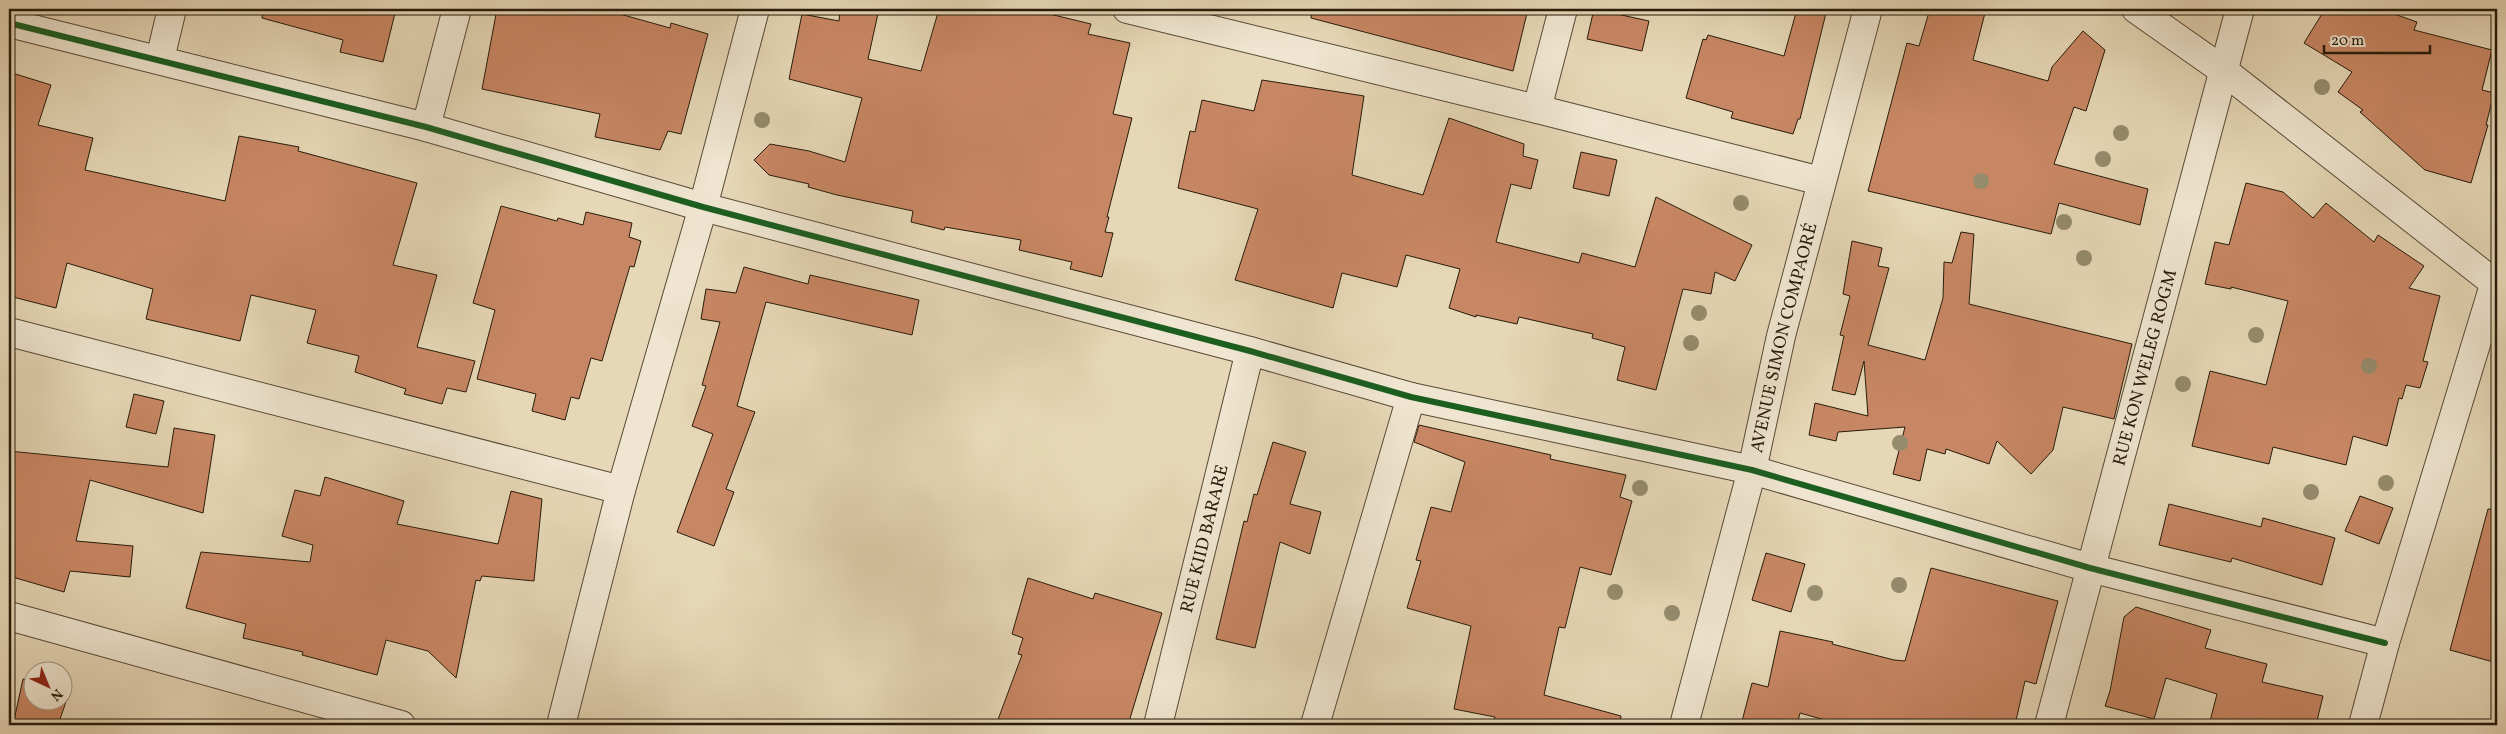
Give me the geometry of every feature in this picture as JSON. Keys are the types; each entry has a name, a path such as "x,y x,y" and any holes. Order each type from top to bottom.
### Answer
{"street":[{"path":"160,59 172,9"},
{"path":"426,128 457,9"},
{"path":"560,725 621,490 702,207 755,9"},
{"path":"1126,9 1538,109 1821,181"},
{"path":"1538,109 1563,9"},
{"name":"AVENUE SIMON COMPAORÉ","path":"1684,725 1752,470 1780,336 1868,9"},
{"path":"2136,9 2224,71 2497,281 2384,643 2363,725"},
{"name":"RUE KON WELEG ROGM","path":"2049,725 2240,9"},
{"path":"9,23 160,59 426,128 702,207 1250,351 1411,397 1752,470 2090,568 2384,643"},
{"path":"9,332 621,490"},
{"name":"RUE KIID BARARE","path":"1158,725 1250,351"},
{"path":"1316,725 1411,397"},
{"path":"9,616 401,725"}],"building":[{"path":"263,9 396,9 383,62 340,52 343,40 262,18"},
{"path":"497,9 602,9 670,28 671,23 708,34 681,134 668,131 660,150 595,137 600,114 482,89"},
{"path":"840,9 879,9 868,59 921,71 939,9 1029,9 1091,24 1088,34 1130,43 1113,114 1132,118 1107,217 1109,217 1105,232 1113,233 1102,277 1070,269 1072,262 1019,250 1021,240 945,227 944,230 911,222 913,211 837,195 808,187 809,184 769,175 754,160 770,144 809,151 845,162 862,98 789,79 802,14 839,21"},
{"path":"1312,9 1528,9 1513,71 1311,18"},
{"path":"1594,9 1649,21 1642,51 1587,39"},
{"path":"1797,9 1827,9 1800,119 1798,119 1793,134 1731,118 1733,112 1686,98 1703,39 1706,40 1708,35 1784,56"},
{"path":"1930,9 1986,9 1973,60 2048,81 2052,67 2083,31 2105,50 2086,111 2074,107 2054,164 2148,189 2140,225 2059,203 2051,234 1868,191 1907,43 1919,46"},
{"path":"2325,9 2380,9 2417,22 2414,30 2492,50 2482,90 2494,93 2486,125 2488,125 2471,183 2425,170 2360,112 2363,110 2338,92 2352,72 2304,43"},
{"path":"9,72 51,85 38,125 93,138 85,170 225,201 239,136 299,147 298,151 417,183 393,265 437,275 417,347 475,361 466,392 447,388 442,404 404,394 406,389 355,372 359,356 307,343 316,310 251,295 240,341 146,319 153,289 67,263 56,308 9,296"},
{"path":"1262,80 1364,96 1352,175 1423,195 1449,118 1524,144 1523,156 1538,160 1531,189 1511,184 1496,242 1579,263 1582,253 1635,267 1656,197 1752,245 1735,281 1715,272 1711,294 1683,289 1656,390 1617,380 1625,347 1592,338 1593,334 1519,317 1517,324 1476,315 1476,317 1449,308 1460,269 1406,255 1397,287 1342,273 1333,308 1235,280 1258,209 1178,188 1190,131 1195,132 1202,100 1254,111"},
{"path":"1581,152 1617,160 1609,196 1573,188"},
{"path":"2246,183 2283,192 2313,218 2326,203 2374,242 2378,235 2424,266 2409,288 2440,296 2423,361 2428,362 2420,388 2406,385 2402,399 2399,398 2387,446 2353,436 2346,465 2273,447 2269,464 2192,446 2210,371 2266,385 2288,301 2231,287 2231,289 2205,284 2215,242 2229,245"},
{"path":"501,206 557,221 558,218 583,225 586,212 632,223 629,237 641,241 634,267 630,266 602,361 591,358 579,399 571,397 565,420 532,411 536,394 477,379 495,310 473,303"},
{"path":"1961,232 1974,234 1969,304 2132,344 2114,419 2063,407 2053,450 2031,474 1997,441 1989,464 1946,449 1945,454 1927,449 1920,481 1893,474 1905,427 1838,432 1836,441 1809,435 1815,403 1868,416 1864,361 1855,395 1832,390 1844,336 1840,335 1850,296 1843,294 1852,241 1882,248 1878,266 1889,268 1868,345 1925,360 1943,298 1944,262 1952,263"},
{"path":"744,267 808,284 810,275 919,300 912,335 766,302 737,406 755,412 726,489 734,492 714,546 677,532 713,434 692,426 706,386 702,385 720,322 701,319 706,289 736,293"},
{"path":"134,394 164,401 156,434 126,427"},
{"path":"1419,425 1551,455 1550,459 1626,475 1620,497 1632,501 1611,575 1580,567 1565,628 1559,627 1544,695 1621,716 1620,725 1510,725 1494,721 1495,717 1454,709 1471,626 1407,608 1421,561 1416,560 1431,507 1451,512 1465,462 1414,442"},
{"path":"174,428 215,435 203,513 90,480 76,541 133,546 130,577 70,571 64,592 9,576 9,451 168,467"},
{"path":"1273,442 1306,452 1290,504 1321,512 1310,554 1280,542 1255,648 1216,639 1244,521 1247,522 1254,494 1257,495"},
{"path":"325,477 404,501 397,524 498,544 511,491 542,499 534,581 482,576 480,581 476,580 456,678 428,651 386,640 377,675 302,655 303,652 243,638 246,624 186,608 201,552 310,562 313,545 282,536 295,490 320,496"},
{"path":"2360,496 2393,508 2379,544 2345,531"},
{"path":"2169,504 2261,527 2263,518 2335,538 2322,585 2232,558 2231,562 2159,545"},
{"path":"2488,509 2497,510 2497,663 2450,650"},
{"path":"1766,553 1805,564 1791,612 1752,600"},
{"path":"1931,568 2058,601 2036,684 2025,681 2015,725 1843,725 1800,713 1797,725 1741,725 1752,683 1768,687 1780,631 1833,642 1832,644 1894,660 1905,661"},
{"path":"1028,578 1093,599 1095,593 1162,613 1128,725 996,725 1022,655 1018,654 1023,638 1012,634"},
{"path":"2136,607 2211,630 2205,648 2267,664 2262,682 2323,696 2316,725 2209,725 2217,694 2166,678 2154,719 2105,706 2110,691 2124,617"},
{"path":"22,684 22,712 62,712 58,725 13,725"}],"cycle path":[{"path":"9,23 426,127 703,207 1250,351 1411,397 1752,470 2090,568 2385,643"}]}
